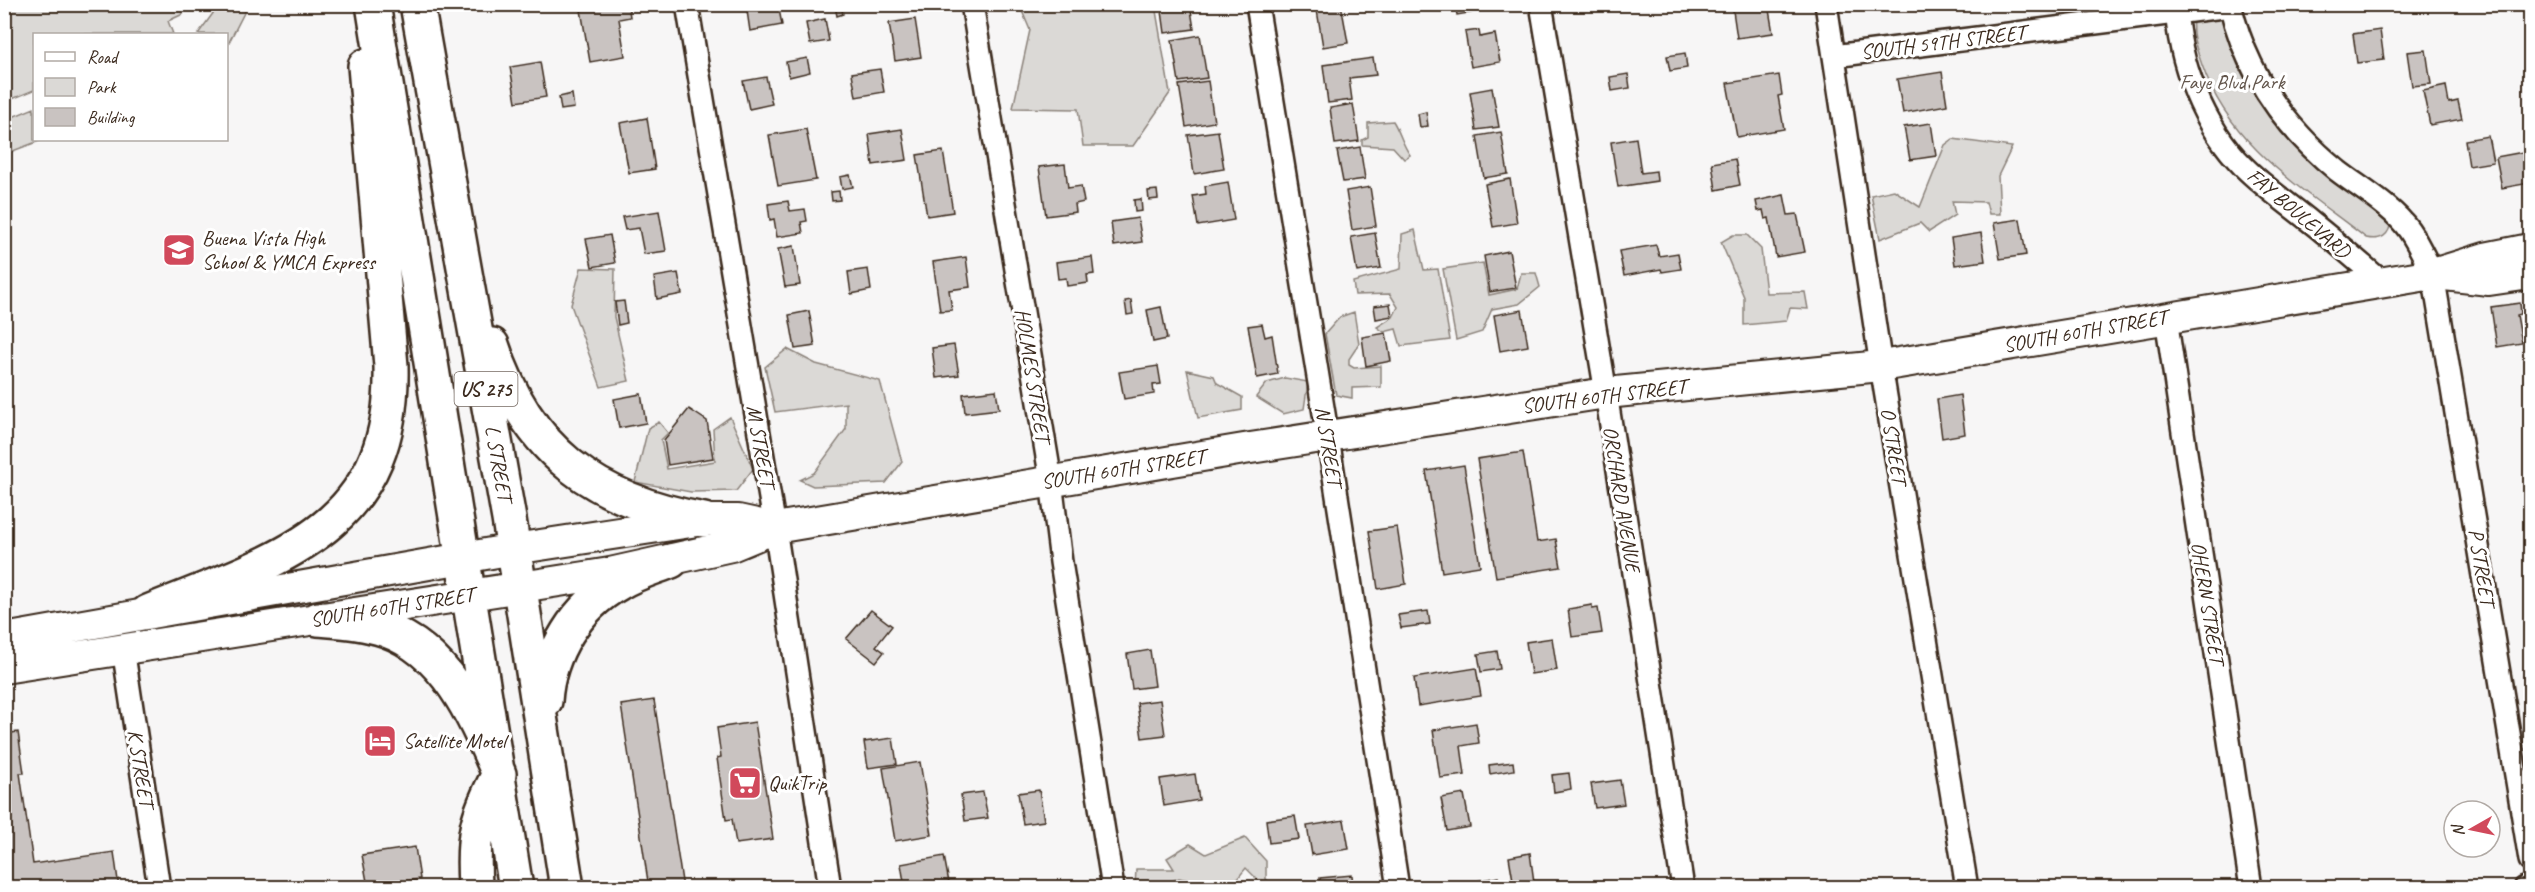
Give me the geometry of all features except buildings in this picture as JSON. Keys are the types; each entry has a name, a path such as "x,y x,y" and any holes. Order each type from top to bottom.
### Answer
{"main road":[{"path":"148,612 234,579 304,544 343,511 365,480 379,452 388,419 391,366 369,130 361,4"},
{"name":"US 275","path":"373,4 516,888"},
{"name":"L STREET","path":"417,4 514,549 567,888"},
{"path":"458,228 498,362 517,403 540,436 570,466 607,490 651,509 704,520"},
{"name":"SOUTH 60TH STREET","path":"4,668 671,561 731,546 775,528 1051,481 1606,393 1881,366 2433,274 2485,258 2530,249"},
{"name":"SOUTH 60TH STREET","path":"2433,274 2489,280 2530,274"},
{"name":"SOUTH 60TH STREET","path":"4,639 514,549 704,520 738,519 775,528"},
{"path":"544,735 547,678 552,661 580,615 592,601 617,583 671,561"},
{"path":"318,619 353,622 386,630 408,641 431,659 465,701 499,774 482,806 477,822 474,859 476,885"}],"street":[{"name":"M STREET","path":"687,4 775,528 830,888"},
{"name":"HOLMES STREET","path":"972,4 1051,481 1061,562 1113,888"},
{"name":"N STREET","path":"1257,4 1398,888"},
{"name":"ORCHARD AVENUE","path":"1541,4 1606,393 1683,888"},
{"name":"O STREET","path":"1826,4 1881,366 1967,888"},
{"name":"SOUTH 59TH STREET","path":"1834,56 2176,9 2230,5"},
{"path":"2230,5 2255,76 2273,105 2314,151 2376,199 2408,228 2433,274"},
{"name":"FAY BOULEVARD","path":"2176,9 2186,66 2198,97 2214,128 2242,165 2280,200 2310,221 2382,282"},
{"name":"P STREET","path":"2433,274 2530,860"},
{"name":"OHERN STREET","path":"2166,318 2251,888"},
{"name":"K STREET","path":"123,648 159,888"},
{"path":"2525,888 2530,887"}],"green space":[{"path":"5,4 180,5 183,14 168,21 173,33 33,33 33,90 5,102"},
{"path":"1050,4 1155,5 1170,93 1133,146 1083,146 1078,109 1013,108 1030,30 1022,11"},
{"path":"219,5 248,5 228,44 228,33 199,33"},
{"name":"Faye Blvd Park","path":"2221,10 2253,77 2391,220 2387,234 2376,239 2366,238 2270,163 2230,119 2214,93 2202,65 2193,32 2193,20"},
{"path":"33,108 33,141 39,141 5,154 5,120"},
{"path":"1393,121 1410,155 1404,159 1393,147 1362,145 1362,140 1368,137 1368,123"},
{"path":"1953,139 2012,147 1998,176 2000,214 1989,214 1986,202 1952,201 1955,215 1929,232 1920,223 1880,239 1871,195 1894,190 1920,207 1945,145"},
{"path":"1415,230 1424,270 1438,269 1450,340 1401,346 1396,329 1384,332 1377,327 1393,317 1398,307 1390,294 1355,295 1353,282 1401,269 1402,234"},
{"path":"1733,235 1747,235 1761,249 1766,293 1805,292 1808,309 1790,308 1786,321 1744,325 1744,297 1721,242"},
{"path":"1483,263 1489,295 1517,289 1521,273 1536,273 1540,287 1519,304 1492,309 1482,332 1456,340 1443,269"},
{"path":"581,268 615,269 614,317 629,381 601,387 571,305"},
{"path":"1354,312 1359,344 1349,359 1349,365 1354,368 1381,366 1381,387 1352,388 1352,398 1336,395 1325,334 1340,317"},
{"path":"787,349 816,364 880,381 902,462 886,483 813,486 800,480 814,473 846,429 846,403 775,412 765,367"},
{"path":"1187,370 1214,376 1217,383 1242,397 1242,410 1198,418"},
{"path":"1285,378 1308,382 1304,409 1283,414 1256,397 1267,383"},
{"path":"730,417 753,469 736,491 691,492 635,482 648,428 659,422 668,433 661,440 667,469 715,461 713,429"},
{"path":"1245,838 1266,861 1266,879 1274,887 1265,887 1246,868 1237,879 1238,887 1204,887 1203,883 1179,878 1156,887 1135,887 1136,869 1174,869 1167,858 1190,844 1206,854"}],"place":[{"name":"Buena Vista High School & YMCA Express","path":"179,250"},
{"name":"Satellite Motel","path":"380,741"},
{"name":"QuikTrip","path":"745,783"}]}
